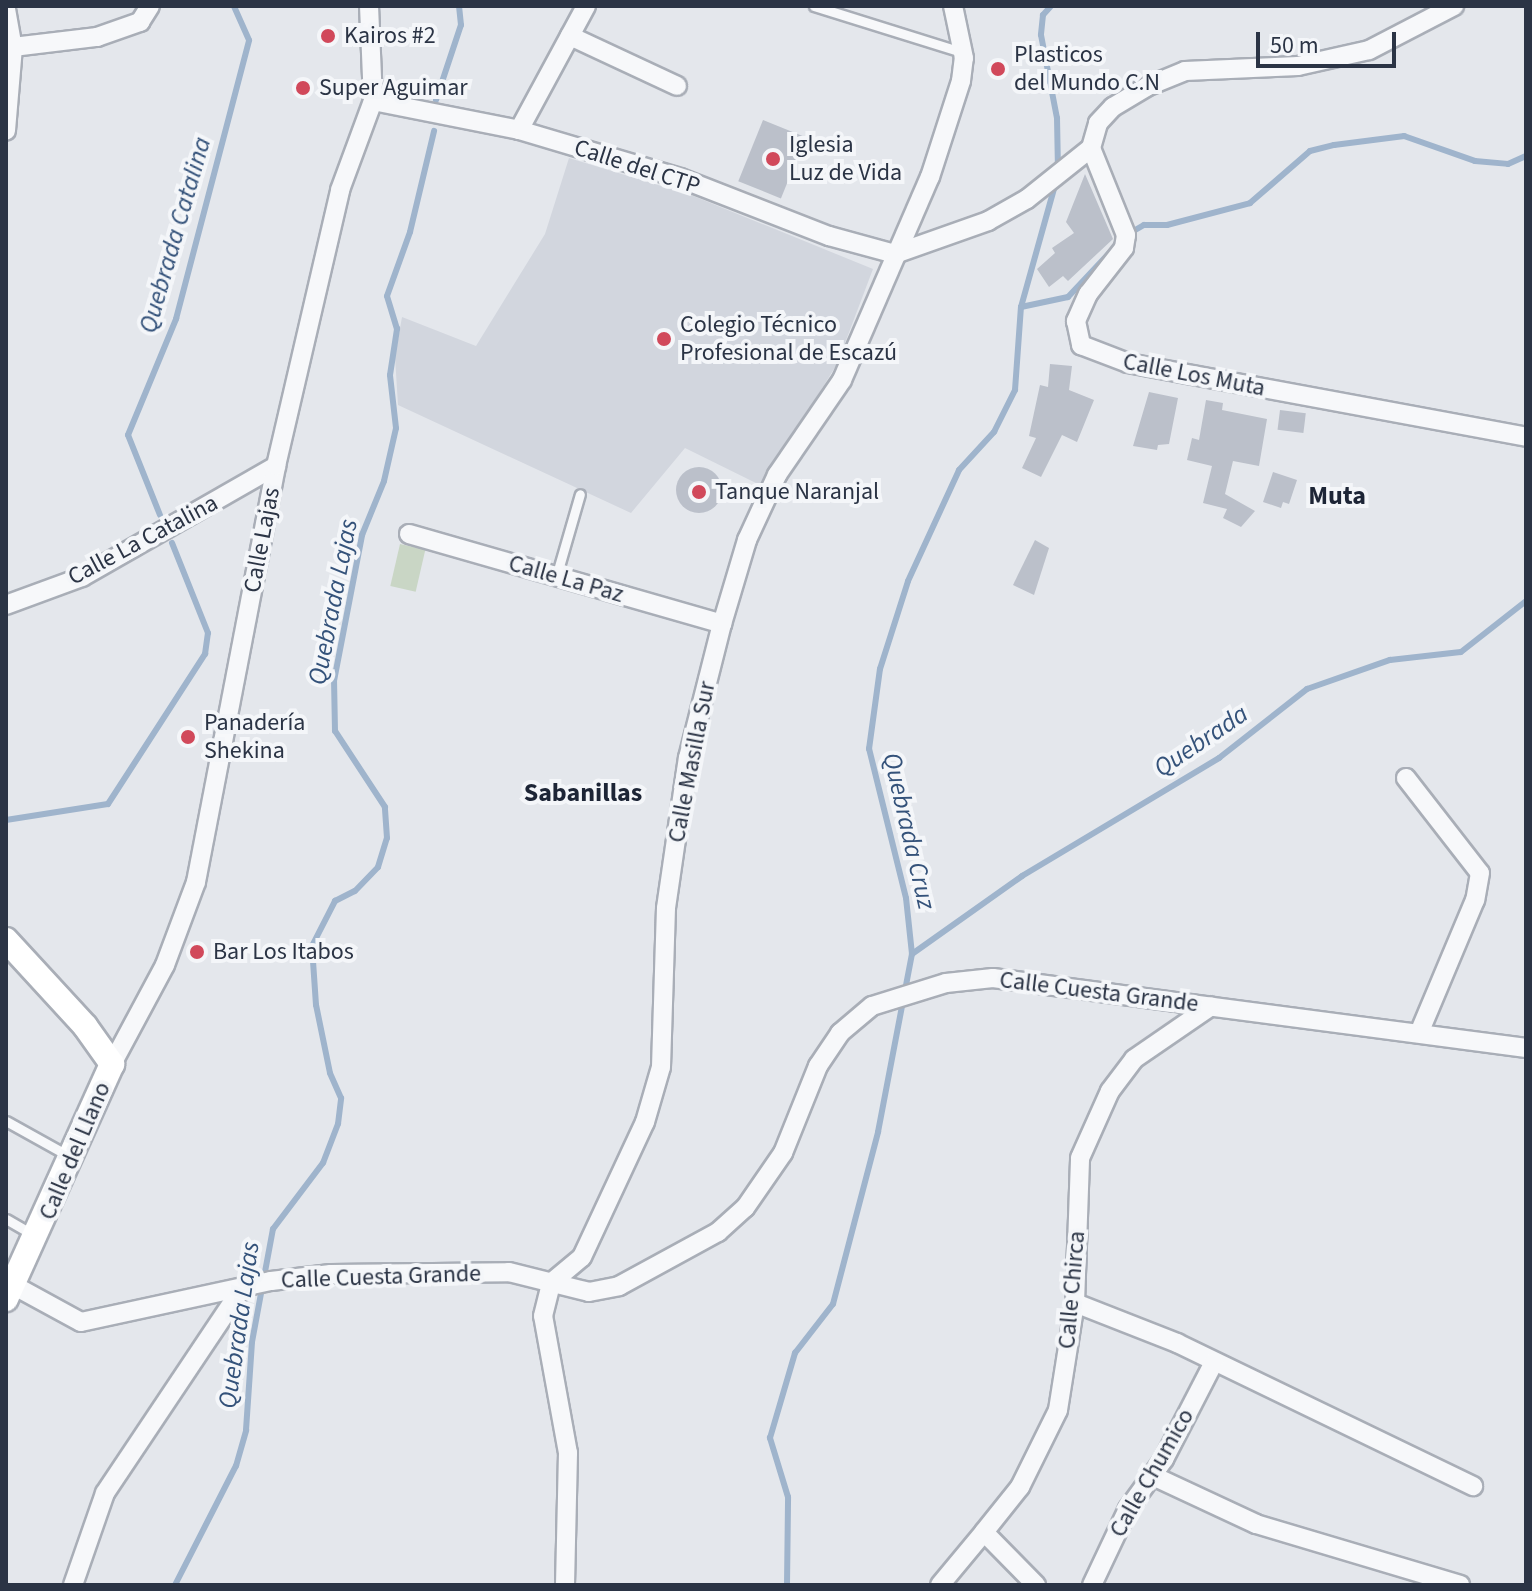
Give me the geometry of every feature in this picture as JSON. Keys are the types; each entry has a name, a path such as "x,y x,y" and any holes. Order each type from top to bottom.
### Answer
{"main road":[{"name":"Calle del Llano","path":"6,940 85,1026 112,1064 38,1237 10,1292"}],"street":[{"path":"10,45 97,37 140,22 150,6"},
{"name":"Calle Lajas","path":"112,1064 165,965 196,882 276,466 340,190 373,101 369,6"},
{"path":"519,130 586,6"},
{"name":"Calle Masilla Sur","path":"551,1283 582,1257 645,1122 661,1067 666,908 688,758 722,624 747,540 777,475 842,380 930,177 961,81 962,52 953,6"},
{"path":"895,254 988,221 1048,183 1091,148 1098,123 1113,107 1185,71 1298,66 1369,50 1454,6"},
{"path":"6,9 10,45 6,131"},
{"path":"570,36 677,86"},
{"name":"Calle del CTP","path":"373,101 519,130 680,178 829,236 895,254"},
{"name":"Calle Los Muta","path":"1091,148 1124,230 1124,248 1088,294 1076,321 1081,345 1128,363 1420,413 1526,437"},
{"name":"Calle La Catalina","path":"6,605 82,577 276,466"},
{"name":"Calle La Paz","path":"409,534 722,624"},
{"path":"1406,778 1476,860 1480,873 1475,900 1419,1033"},
{"name":"Calle Cuesta Grande","path":"10,1292 81,1322 240,1291 271,1281 410,1270 509,1272 589,1292 619,1286 718,1232 745,1208 783,1153 818,1066 840,1033 872,1006 946,983 993,978 1526,1048"},
{"name":"Calle Chirca","path":"940,1585 984,1532 1044,1447 1058,1410 1075,1303 1080,1158 1110,1091 1134,1059 1211,1006"},
{"path":"551,1283 543,1316 568,1453 565,1585"},
{"path":"73,1585 105,1493 240,1291"},
{"path":"1075,1303 1214,1362 1473,1486"},
{"name":"Calle Chumico","path":"1092,1585 1214,1362"},
{"path":"1151,1475 1256,1524 1460,1585"},
{"path":"984,1532 1036,1585"}],"lane":[{"path":"814,6 962,52"},
{"path":"556,577 580,494"},
{"path":"6,1121 72,1157"},
{"path":"6,1219 38,1237"}],"shaded area":[{"name":"Colegio Técnico Profesional de Escazú","path":"569,158 691,195 873,269 837,364 762,486 685,448 631,513 398,405 395,357 402,317 476,346 545,234"}],"green space":[{"path":"400,544 425,550 416,592 390,586"}],"building":[{"name":"Iglesia Luz de Vida","path":"763,120 806,137 781,198 738,181"},
{"path":"1085,174 1113,239 1068,281 1063,276 1049,287 1037,269 1055,253 1052,248 1074,233 1066,222"},
{"path":"1050,364 1072,366 1069,390 1094,400 1077,442 1062,435 1041,477 1022,468 1036,438 1029,436 1040,385 1048,387"},
{"path":"1149,392 1178,398 1169,444 1158,445 1157,450 1133,446"},
{"path":"1206,400 1223,403 1222,410 1267,419 1259,466 1233,461 1225,494 1255,511 1241,527 1223,518 1227,509 1203,503 1212,466 1187,460 1192,438 1199,440"},
{"path":"1280,410 1306,413 1303,433 1278,430"},
{"name":"Tanque Naranjal","path":"699,467 708,468 715,474 721,481 721,499 715,506 708,512 699,513 690,512 683,506 677,499 676,490 677,481 683,474 690,468"},
{"path":"1273,472 1297,480 1289,504 1283,502 1281,508 1263,502"},
{"path":"1035,540 1049,548 1034,595 1013,585"}],"waterway":[{"name":"Quebrada Catalina","path":"160,515 128,435 176,319 249,40 234,6"},
{"name":"Quebrada Lajas","path":"436,100 461,25 459,6"},
{"name":"Quebrada Cruz","path":"1051,6 1043,15 1041,35 1057,118 1058,170"},
{"name":"Quebrada Lajas","path":"175,1585 236,1466 246,1430 252,1342 273,1229 323,1163 338,1124 341,1098 330,1073 316,1005 312,946 335,901 355,891 378,867 387,838 385,807 335,731 334,681 362,535 384,481 396,428 390,375 397,329 387,296 410,232 434,131"},
{"path":"1130,233 1144,225 1167,225 1250,203 1310,151 1334,145 1404,136 1475,161 1508,164 1526,156"},
{"name":"Quebrada Cruz","path":"787,1585 788,1497 770,1438 795,1353 833,1304 878,1132 912,954 906,898 869,749 880,669 908,581 959,470 994,432 1015,390 1021,307 1055,185"},
{"path":"1021,307 1068,297 1113,249"},
{"name":"Quebrada Catalina","path":"6,820 108,804 205,654 208,633 172,543"},
{"name":"Quebrada","path":"912,954 1022,876 1219,758 1307,689 1390,660 1461,652 1526,601"}],"place":[{"name":"Kairos #2","path":"328,36"},
{"name":"Plasticos del Mundo C.N","path":"998,69"},
{"name":"Super Aguimar","path":"303,88"},
{"name":"Iglesia Luz de Vida","path":"773,159"},
{"name":"Colegio Técnico Profesional de Escazú","path":"664,339"},
{"name":"Tanque Naranjal","path":"699,492"},
{"name":"Panadería Shekina","path":"188,737"},
{"name":"Bar Los Itabos","path":"197,952"}],"district":[{"name":"Muta","path":"1337,496"},
{"name":"Sabanillas","path":"583,793"}]}
